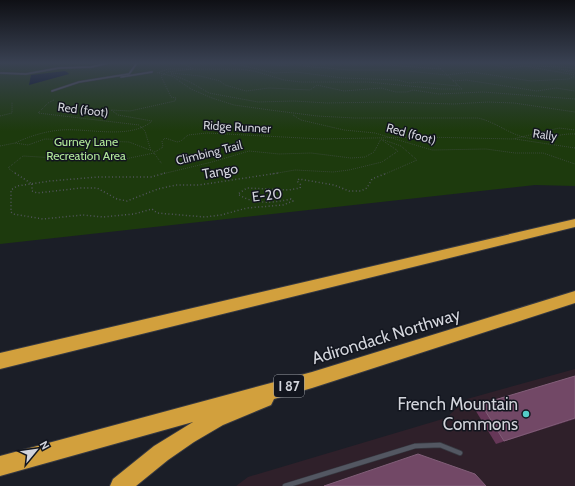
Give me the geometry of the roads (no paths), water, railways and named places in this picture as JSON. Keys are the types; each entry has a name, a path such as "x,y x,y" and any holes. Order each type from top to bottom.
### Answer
{"highway":[{"path":"0,361 575,223"},
{"name":"Adirondack Northway","path":"0,466 312,380 575,298"},
{"path":"120,486 161,453 202,426 312,380"}],"lane":[{"path":"52,91 68,86"},
{"path":"285,486 414,446 440,445 460,453"}],"place":[{"name":"French Mountain Commons","path":"526,414"}],"park label":[{"name":"Gurney Lane Recreation Area","path":"86,149"}]}
